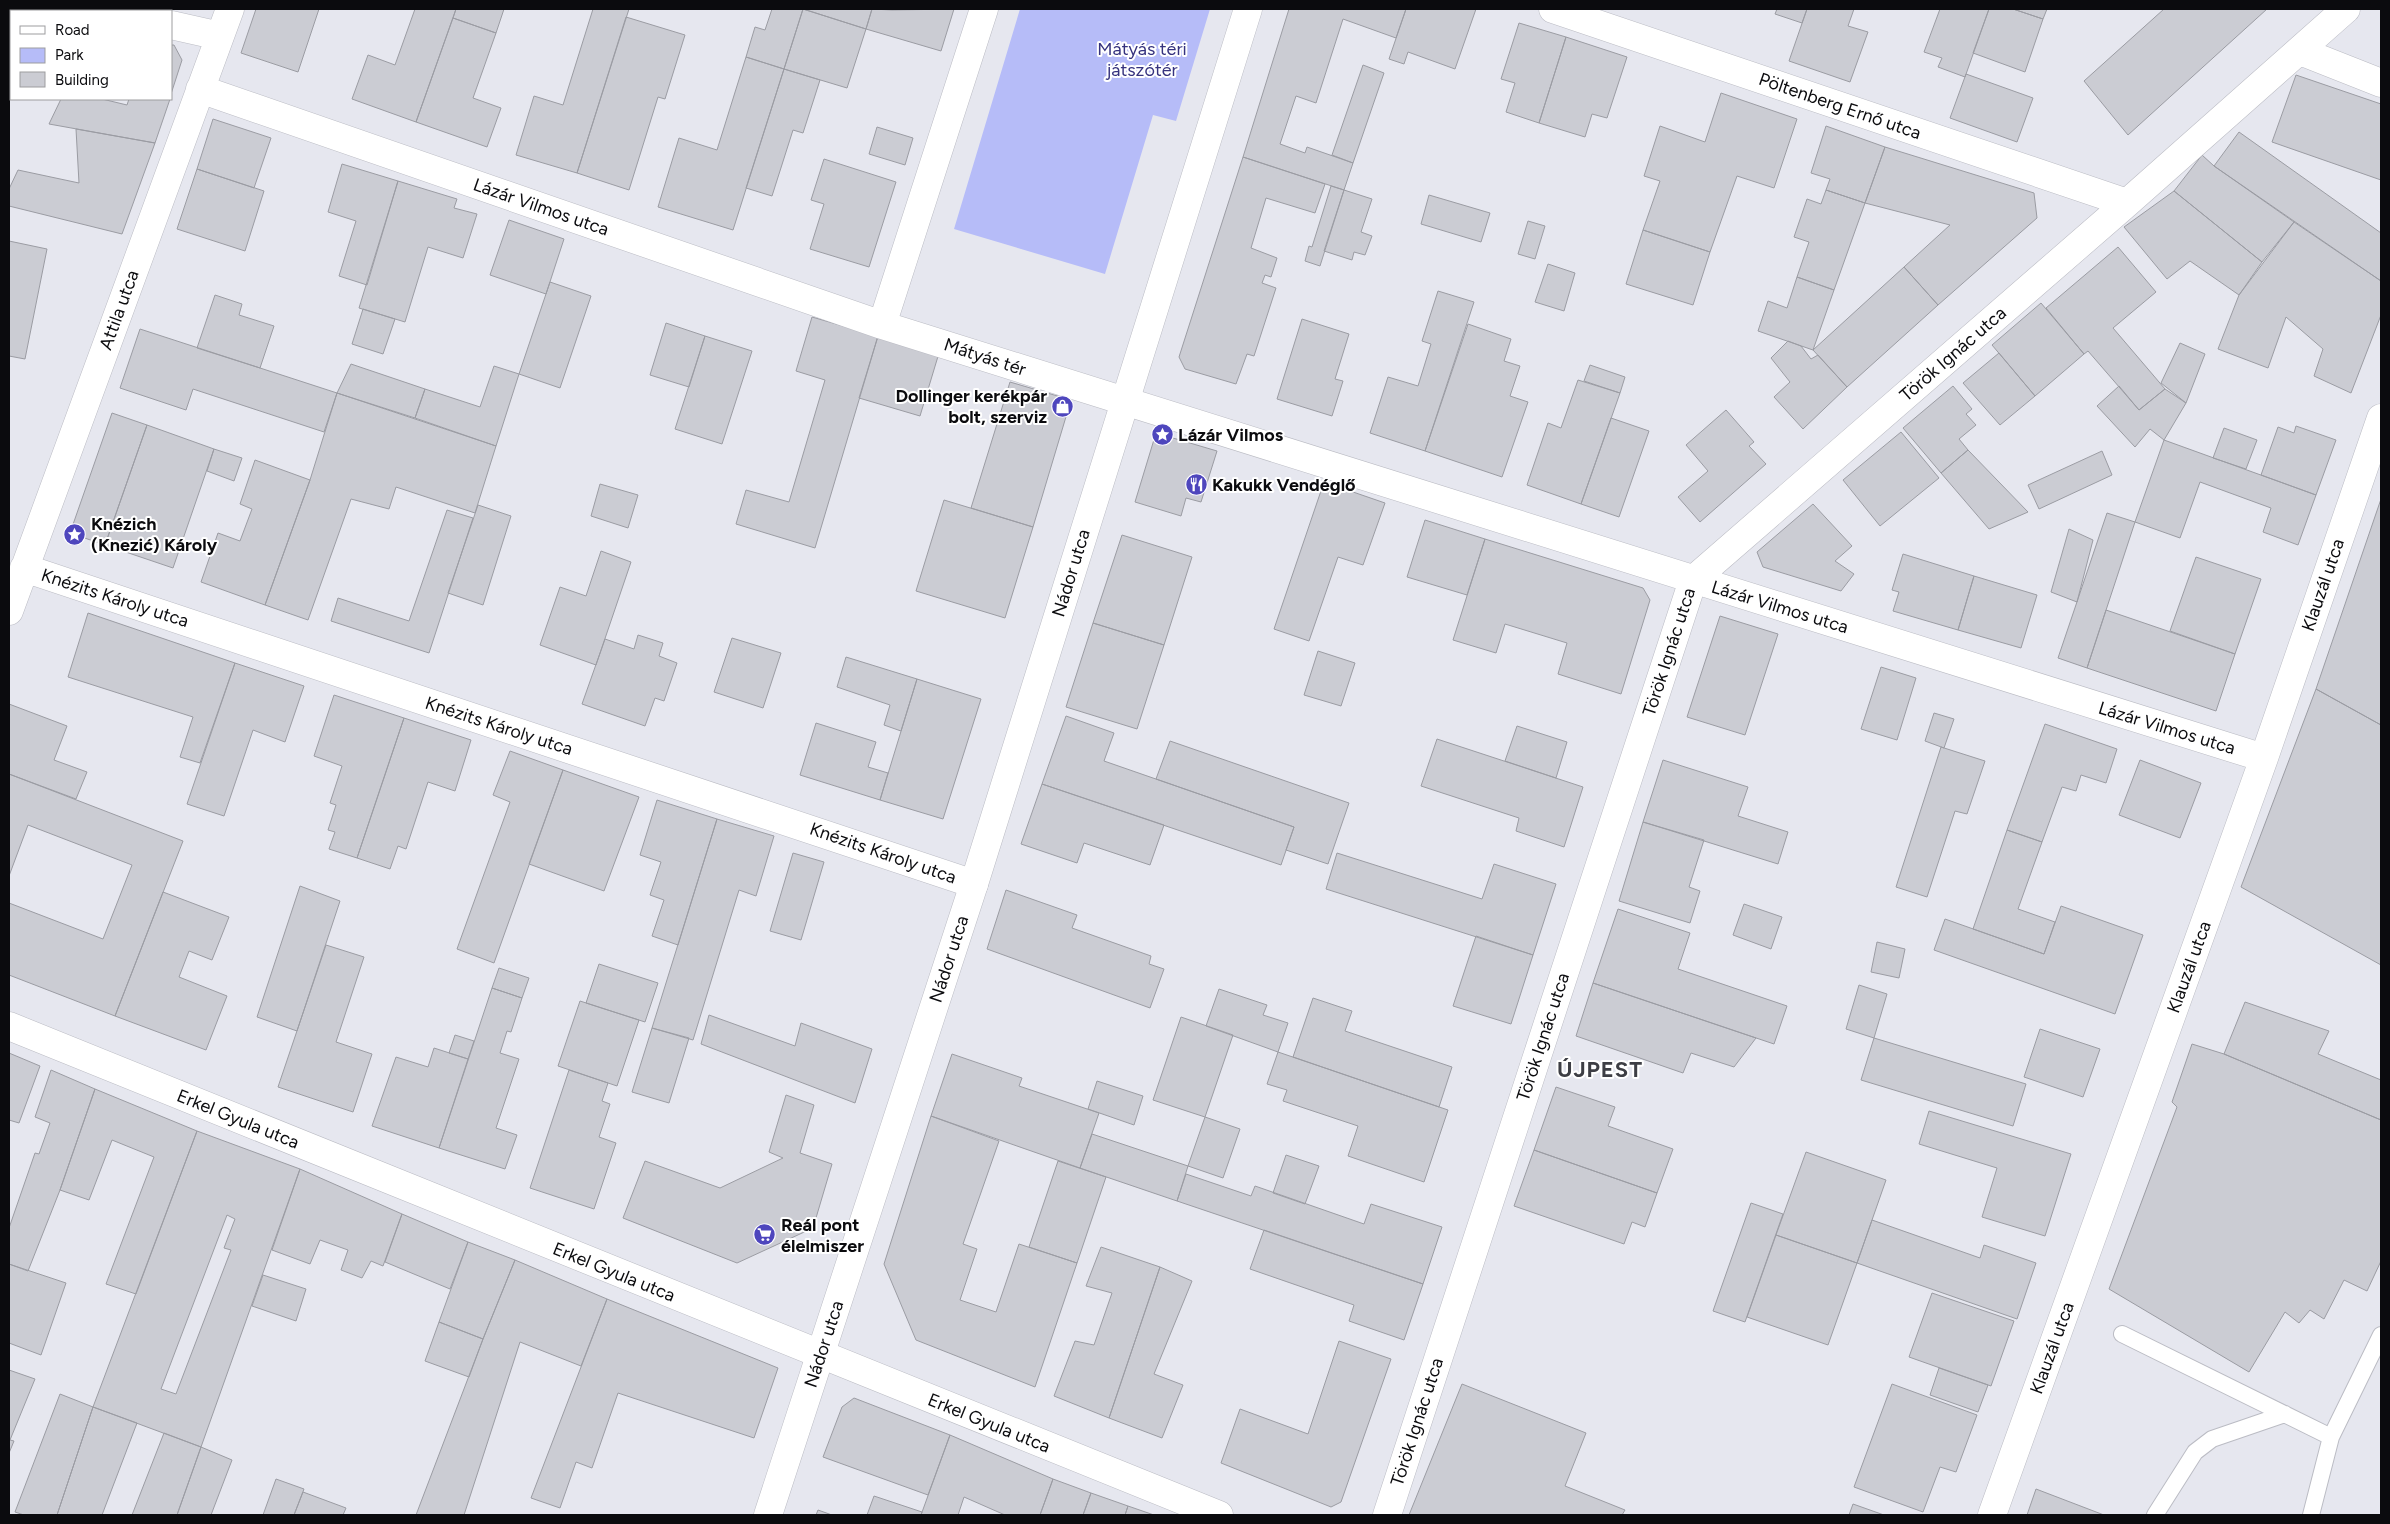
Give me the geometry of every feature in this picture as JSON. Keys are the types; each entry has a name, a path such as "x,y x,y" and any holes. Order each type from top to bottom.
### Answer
{"street":[{"name":"Attila utca","path":"9,611 230,9"},
{"path":"882,324 984,9"},
{"path":"1125,401 1248,9"},
{"name":"Pöltenberg Ernő utca","path":"1553,9 2127,203"},
{"name":"Török Ignác utca","path":"1387,1515 1693,580 2127,203 2346,9"},
{"path":"172,25 220,36"},
{"path":"2300,51 2381,83"},
{"name":"Lázár Vilmos utca","path":"200,89 882,324"},
{"name":"Mátyás tér","path":"882,324 1125,401"},
{"name":"Lázár Vilmos utca","path":"1125,401 2264,758"},
{"name":"Nádor utca","path":"768,1515 974,884 1125,401"},
{"name":"Klauzál utca","path":"1992,1515 2264,758 2381,418"},
{"name":"Knézits Károly utca","path":"24,568 974,884"},
{"name":"Erkel Gyula utca","path":"9,1026 821,1356 1219,1515"}],"lane":[{"path":"2122,1334 2331,1437"},
{"path":"2311,1515 2331,1437 2381,1335"},
{"path":"2155,1515 2195,1452 2212,1439 2285,1414"}],"green space":[{"name":"Mátyás téri játszótér","path":"1020,9 1210,9 1176,121 1153,115 1105,274 954,229"}],"building":[{"path":"256,9 319,9 298,72 241,53"},
{"path":"415,9 456,9 416,122 352,99 368,55 395,65"},
{"path":"456,9 504,9 496,33 453,18"},
{"path":"593,9 629,9 577,173 516,155 534,96 563,105"},
{"path":"772,9 803,9 784,69 746,57 755,27 765,30"},
{"path":"803,9 872,9 866,29"},
{"path":"803,9 866,29 847,88 784,69"},
{"path":"872,9 954,9 941,51 866,29"},
{"path":"1289,9 1406,9 1396,38 1343,19 1316,103 1296,96 1280,144 1305,153 1307,147 1353,163 1344,190 1243,157"},
{"path":"1406,9 1476,9 1455,69 1408,52 1404,64 1389,59"},
{"path":"1777,9 1807,9 1802,23 1775,14"},
{"path":"1807,9 1854,9 1848,26 1868,32 1850,82 1789,61"},
{"path":"1940,9 1989,9 1965,77 1938,67 1942,58 1924,52"},
{"path":"1989,9 2013,9 2043,19 2025,72 1973,53"},
{"path":"2013,9 2047,9 2043,19"},
{"path":"2164,9 2267,9 2128,135 2084,81"},
{"path":"626,17 685,35 665,99 658,97 629,190 577,173"},
{"path":"453,18 496,33 473,98 501,108 487,147 416,122"},
{"path":"1519,23 1566,37 1539,123 1506,112 1515,83 1501,79"},
{"path":"1566,37 1627,57 1607,118 1592,114 1585,137 1539,123"},
{"path":"172,45 174,45 182,60 172,91"},
{"path":"746,57 784,69 733,230 658,207 679,138 717,150"},
{"path":"1363,65 1384,73 1353,163 1332,155"},
{"path":"784,69 820,80 803,133 793,130 772,196 746,188"},
{"path":"1966,74 2033,98 2017,142 1950,118"},
{"path":"2296,75 2381,104 2381,180 2272,142"},
{"path":"1721,93 1797,119 1774,188 1737,176 1710,252 1643,230 1660,181 1644,176 1660,126 1705,142"},
{"path":"61,100 106,100 127,105 129,100 170,100 155,143 49,124"},
{"path":"213,119 271,138 254,188 197,169"},
{"path":"1826,126 1885,147 1865,203 1826,190 1830,179 1811,173"},
{"path":"877,127 913,138 905,165 869,154"},
{"path":"76,129 155,143 122,234 9,206 9,189 18,170 79,183"},
{"path":"2239,132 2381,233 2381,281 2214,166"},
{"path":"1885,147 2034,193 2037,218 1938,305 1904,267 1950,225 1865,203"},
{"path":"2202,155 2214,166 2294,222 2262,262 2174,191"},
{"path":"1243,157 1325,184 1315,213 1266,198 1251,248 1277,258 1271,277 1265,275 1262,283 1276,288 1254,356 1247,354 1236,384 1185,369 1179,357"},
{"path":"824,159 896,182 869,267 810,249 824,204 811,200"},
{"path":"342,164 398,181 367,285 339,276 356,221 328,212"},
{"path":"197,169 264,191 245,251 177,229"},
{"path":"398,181 457,199 454,208 477,214 463,258 428,247 405,322 359,308"},
{"path":"1331,186 1344,190 1320,266 1305,261 1309,246 1312,247"},
{"path":"1344,190 1372,199 1361,232 1372,236 1365,255 1354,252 1352,260 1324,251"},
{"path":"1826,190 1865,203 1834,290 1797,277 1809,242 1794,237 1807,199 1821,204"},
{"path":"2174,191 2262,262 2239,295 2190,261 2167,279 2124,227"},
{"path":"1429,195 1490,213 1481,242 1421,224"},
{"path":"509,220 564,239 546,294 490,275"},
{"path":"1528,221 1545,226 1535,259 1518,254"},
{"path":"2294,222 2381,281 2381,315 2351,393 2314,376 2323,349 2286,317 2268,368 2218,349 2239,295"},
{"path":"1643,230 1710,252 1693,305 1626,284"},
{"path":"9,241 47,249 25,359 9,356"},
{"path":"2118,247 2156,292 2113,328 2165,389 2139,410 2088,351 2084,354 2046,308"},
{"path":"1548,264 1575,273 1564,311 1535,302"},
{"path":"1904,267 1938,305 1847,387 1813,350"},
{"path":"1797,277 1834,290 1813,350 1758,331 1768,301 1787,308"},
{"path":"550,282 591,296 560,388 519,374"},
{"path":"1438,291 1474,302 1425,451 1370,433 1388,377 1418,386 1431,344 1422,341"},
{"path":"215,295 242,304 239,315 274,326 260,368 197,348"},
{"path":"2041,303 2084,354 2035,396 1992,345"},
{"path":"363,309 395,319 383,354 352,344"},
{"path":"812,317 878,336 815,548 736,524 746,490 789,502 825,380 796,371"},
{"path":"1302,319 1349,334 1335,379 1343,381 1332,416 1277,399"},
{"path":"666,323 705,336 689,387 650,375"},
{"path":"1468,324 1511,339 1504,361 1520,366 1510,396 1528,402 1502,477 1425,451"},
{"path":"140,329 337,393 324,432 193,389 186,410 120,388"},
{"path":"705,336 752,351 722,444 675,429"},
{"path":"878,336 939,353 920,416 859,398"},
{"path":"1788,341 1801,346 1811,359 1818,355 1847,387 1803,429 1774,397 1790,382 1771,358"},
{"path":"2180,343 2205,354 2186,403 2161,383"},
{"path":"1999,353 2035,396 2000,425 1963,383"},
{"path":"351,364 425,389 415,418 337,393"},
{"path":"1590,365 1625,377 1620,393 1584,381"},
{"path":"494,366 519,374 496,446 415,418 425,389 480,407"},
{"path":"1578,380 1620,393 1581,504 1527,485 1548,423 1561,428"},
{"path":"1010,382 1071,400 1033,527 971,508"},
{"path":"1953,386 1972,409 1966,414 1976,425 1959,439 1968,450 1941,473 1903,428"},
{"path":"2119,386 2139,410 2165,389 2186,403 2164,440 2150,429 2135,447 2097,406"},
{"path":"337,393 496,446 475,513 396,487 389,509 351,499 308,620 265,605 310,480"},
{"path":"1726,410 1754,442 1749,446 1766,464 1700,522 1678,497 1708,471 1686,445"},
{"path":"112,413 147,425 105,545 70,533"},
{"path":"1611,418 1649,431 1619,517 1581,504"},
{"path":"147,425 214,449 173,568 105,545"},
{"path":"2296,426 2336,440 2316,495 2261,475 2278,427 2294,433"},
{"path":"2224,428 2257,440 2246,469 2213,458"},
{"path":"1901,432 1939,478 1880,526 1843,480"},
{"path":"1156,433 1217,451 1201,502 1186,498 1181,516 1135,502"},
{"path":"2164,440 2316,495 2298,545 2263,532 2271,508 2200,482 2180,538 2135,522"},
{"path":"214,449 242,458 234,481 207,471"},
{"path":"1968,450 2028,512 1989,529 1941,473"},
{"path":"2102,451 2112,475 2039,509 2028,485"},
{"path":"255,460 310,480 265,605 201,582 218,533 240,541 252,509 240,504"},
{"path":"1324,482 1385,503 1363,565 1338,557 1309,641 1274,629"},
{"path":"600,484 638,495 628,528 591,516"},
{"path":"2381,499 2381,725 2316,689"},
{"path":"944,500 1033,527 1005,618 916,591"},
{"path":"1813,504 1852,546 1835,561 1854,574 1841,591 1763,567 1757,552"},
{"path":"478,505 511,516 483,605 448,593"},
{"path":"447,510 473,518 429,653 331,621 338,598 409,621"},
{"path":"2107,513 2135,522 2087,668 2058,658"},
{"path":"1425,520 1485,539 1467,595 1407,577"},
{"path":"2069,529 2093,540 2077,602 2051,592"},
{"path":"1122,535 1192,557 1164,645 1093,623"},
{"path":"1485,539 1643,588 1650,600 1621,694 1558,674 1567,643 1505,624 1496,653 1453,640"},
{"path":"601,551 631,562 596,665 540,645 560,587 586,596"},
{"path":"1903,554 1974,576 1958,630 1893,611 1899,592 1892,590"},
{"path":"2196,557 2261,579 2235,654 2170,631"},
{"path":"1974,576 2037,595 2021,648 1958,630"},
{"path":"2106,610 2235,654 2216,711 2087,668"},
{"path":"88,613 235,663 200,763 180,757 193,717 68,677"},
{"path":"1720,616 1778,634 1745,735 1687,717"},
{"path":"1093,623 1164,645 1137,729 1066,707"},
{"path":"638,635 663,643 659,656 677,663 664,701 655,698 645,726 582,704 605,639 634,649"},
{"path":"732,638 781,653 763,708 714,692"},
{"path":"1318,651 1355,663 1341,706 1304,695"},
{"path":"846,657 917,679 901,731 884,725 890,705 837,687"},
{"path":"235,663 304,686 285,742 253,730 224,816 187,804"},
{"path":"1881,667 1916,678 1897,740 1861,729"},
{"path":"917,679 981,699 943,819 880,800"},
{"path":"2316,689 2381,725 2381,965 2241,887"},
{"path":"334,695 404,718 357,858 329,849 335,832 328,830 336,805 330,803 342,766 314,756"},
{"path":"9,704 67,726 54,760 87,772 76,799 9,774"},
{"path":"1934,713 1954,719 1944,748 1925,741"},
{"path":"1066,716 1114,733 1104,761 1294,827 1281,865 1042,784"},
{"path":"404,718 471,740 455,791 428,782 406,849 398,846 390,869 357,858"},
{"path":"816,723 876,742 868,767 888,773 880,800 800,775"},
{"path":"2045,724 2117,749 2106,783 2081,775 2076,791 2062,787 2042,842 2007,830"},
{"path":"1517,726 1567,742 1556,778 1505,761"},
{"path":"1437,739 1583,787 1564,847 1516,831 1519,818 1421,786"},
{"path":"1170,741 1349,803 1328,864 1286,850 1294,827 1156,779"},
{"path":"1941,747 1985,761 1967,814 1955,811 1927,897 1896,887"},
{"path":"510,751 563,770 494,963 457,949 510,802 493,795"},
{"path":"1663,760 1748,787 1738,816 1788,832 1778,864 1643,822"},
{"path":"2140,760 2201,783 2180,838 2119,815"},
{"path":"563,770 639,797 604,891 529,864"},
{"path":"9,774 183,841 115,1016 9,975 9,903 103,939 132,865 28,825 9,876"},
{"path":"1042,784 1164,825 1150,865 1084,843 1077,863 1021,844"},
{"path":"657,800 717,819 678,945 652,936 664,900 650,895 661,862 640,855"},
{"path":"717,819 774,836 756,896 739,890 693,1040 652,1028"},
{"path":"1643,822 1704,840 1689,887 1700,891 1690,923 1619,901"},
{"path":"2007,830 2042,842 2018,909 2055,922 2044,954 1973,929"},
{"path":"793,853 824,862 801,940 770,931"},
{"path":"1337,853 1482,899 1494,864 1556,884 1533,955 1326,889"},
{"path":"300,886 340,901 297,1031 257,1017"},
{"path":"1006,890 1077,915 1072,928 1151,956 1149,964 1164,969 1150,1008 987,949"},
{"path":"163,892 229,917 212,960 189,951 179,977 227,996 206,1050 115,1016"},
{"path":"1744,904 1782,917 1771,949 1733,935"},
{"path":"2061,906 2143,935 2115,1014 1934,950 1945,919 2044,954"},
{"path":"1618,909 1690,933 1678,969 1787,1006 1774,1044 1593,983"},
{"path":"1476,936 1533,955 1511,1024 1453,1006"},
{"path":"1877,942 1905,949 1899,978 1871,972"},
{"path":"326,945 364,957 336,1042 372,1054 353,1112 278,1087"},
{"path":"599,964 658,983 645,1022 586,1003"},
{"path":"499,968 529,978 522,998 492,988"},
{"path":"1593,983 1756,1038 1734,1067 1691,1053 1683,1073 1576,1036"},
{"path":"1859,985 1887,994 1874,1038 1846,1029"},
{"path":"492,988 522,998 511,1032 507,1031 500,1053 519,1059 496,1128 517,1135 505,1169 439,1148"},
{"path":"1219,989 1267,1005 1263,1015 1288,1023 1278,1052 1206,1026"},
{"path":"1313,998 1352,1011 1345,1031 1452,1067 1439,1107 1293,1057"},
{"path":"580,1001 639,1020 617,1086 558,1066"},
{"path":"2245,1002 2329,1031 2318,1054 2381,1080 2381,1120 2224,1054"},
{"path":"709,1015 795,1046 801,1023 872,1049 855,1103 701,1044"},
{"path":"1181,1017 1233,1035 1205,1117 1153,1100"},
{"path":"652,1028 689,1038 669,1103 632,1092"},
{"path":"2040,1029 2100,1049 2083,1097 2024,1077"},
{"path":"455,1035 474,1041 468,1059 449,1053"},
{"path":"1874,1038 2026,1084 2013,1126 1861,1080"},
{"path":"2192,1044 2224,1054 2381,1120 2381,1261 2367,1291 2344,1280 2324,1319 2310,1310 2299,1323 2285,1312 2249,1372 2109,1289 2177,1107 2172,1102"},
{"path":"434,1048 468,1059 439,1148 372,1126 396,1057 428,1067"},
{"path":"1278,1052 1448,1110 1424,1182 1348,1156 1358,1126 1283,1101 1287,1090 1267,1084"},
{"path":"9,1053 40,1066 19,1123 9,1120"},
{"path":"952,1054 1022,1078 1019,1086 1099,1113 1080,1168 931,1116"},
{"path":"51,1070 95,1089 60,1190 28,1271 9,1264 9,1228 35,1153 39,1154 50,1123 35,1117"},
{"path":"569,1070 608,1083 602,1101 610,1104 599,1137 616,1143 594,1209 530,1188"},
{"path":"1097,1081 1143,1096 1134,1125 1088,1109"},
{"path":"1556,1087 1615,1107 1608,1126 1673,1149 1657,1193 1534,1150"},
{"path":"95,1089 197,1131 136,1294 106,1284 154,1157 112,1140 89,1200 60,1190"},
{"path":"786,1095 814,1105 800,1153 832,1164 813,1228 737,1263 623,1218 645,1161 720,1188 783,1158 769,1152"},
{"path":"1929,1111 2071,1154 2045,1236 1982,1217 1997,1168 1919,1144"},
{"path":"931,1116 999,1141 963,1244 977,1249 960,1300 996,1312 1019,1244 1077,1263 1035,1387 916,1340 884,1264"},
{"path":"1205,1117 1240,1129 1223,1178 1188,1166"},
{"path":"197,1131 300,1169 201,1447 93,1407","holes":["227,1215 235,1219 224,1248 231,1250 176,1394 161,1389"]},
{"path":"1092,1134 1188,1166 1177,1201 1080,1168"},
{"path":"1534,1150 1657,1193 1645,1227 1632,1222 1624,1244 1514,1206"},
{"path":"1806,1152 1886,1180 1857,1263 1776,1235"},
{"path":"1286,1155 1319,1166 1305,1204 1273,1193"},
{"path":"1058,1161 1106,1177 1077,1263 1029,1247"},
{"path":"300,1169 402,1214 383,1266 371,1261 362,1278 341,1270 348,1250 320,1240 310,1264 272,1250"},
{"path":"1186,1174 1251,1196 1255,1186 1364,1224 1371,1204 1442,1227 1423,1284 1177,1201"},
{"path":"1751,1203 1783,1214 1745,1322 1713,1311"},
{"path":"402,1214 468,1242 450,1289 385,1262"},
{"path":"1872,1220 1980,1258 1984,1245 2036,1263 2017,1319 1857,1263"},
{"path":"1264,1230 1423,1284 1404,1340 1349,1321 1354,1305 1250,1269"},
{"path":"1776,1235 1857,1263 1828,1345 1747,1317"},
{"path":"468,1242 515,1260 483,1339 439,1322"},
{"path":"1101,1247 1160,1267 1109,1418 1054,1396 1075,1341 1094,1345 1112,1293 1086,1286"},
{"path":"515,1260 607,1299 581,1366 520,1342 464,1515 416,1515 483,1339"},
{"path":"9,1264 66,1283 41,1355 9,1343"},
{"path":"1160,1267 1192,1281 1154,1374 1183,1385 1162,1438 1109,1418"},
{"path":"263,1275 306,1289 296,1321 252,1306"},
{"path":"1932,1293 2014,1321 1991,1386 1909,1357"},
{"path":"607,1299 778,1368 754,1438 618,1393 592,1468 576,1462 560,1508 531,1498"},
{"path":"439,1322 483,1339 469,1377 425,1361"},
{"path":"1339,1341 1391,1359 1341,1502 1331,1507 1221,1463 1240,1409 1308,1434"},
{"path":"1939,1368 1988,1385 1978,1412 1930,1395"},
{"path":"9,1370 35,1379 10,1440 14,1441 9,1453"},
{"path":"1462,1384 1586,1433 1565,1486 1625,1510 1622,1515 1409,1515"},
{"path":"1892,1384 1977,1415 1956,1472 1940,1467 1923,1512 1854,1487"},
{"path":"60,1394 93,1407 57,1515 24,1515 15,1512"},
{"path":"854,1398 950,1435 928,1495 823,1457 842,1407"},
{"path":"93,1407 137,1423 102,1515 57,1515"},
{"path":"164,1433 201,1447 177,1515 132,1515"},
{"path":"950,1435 1053,1479 1040,1515 1005,1515 964,1497 958,1515 921,1515"},
{"path":"201,1447 232,1460 211,1515 177,1515"},
{"path":"276,1479 304,1489 294,1515 263,1515"},
{"path":"1053,1479 1091,1493 1083,1515 1040,1515"},
{"path":"2036,1489 2104,1515 2027,1515"},
{"path":"303,1492 346,1508 343,1515 294,1515"},
{"path":"1091,1493 1128,1506 1125,1515 1083,1515"},
{"path":"874,1496 922,1512 921,1515 867,1515"},
{"path":"1853,1504 1884,1515 1849,1515"},
{"path":"1128,1506 1154,1515 1125,1515"},
{"path":"818,1510 832,1515 816,1515"}],"place":[{"name":"Dollinger kerékpár bolt, szerviz","path":"1063,406"},
{"name":"Lázár Vilmos","path":"1162,435"},
{"name":"Kakukk Vendéglő","path":"1196,485"},
{"name":"Knézich (Knezić) Károly","path":"75,534"},
{"name":"Reál pont élelmiszer","path":"765,1235"}],"district":[{"name":"ÚJPEST","path":"1600,1069"}]}
